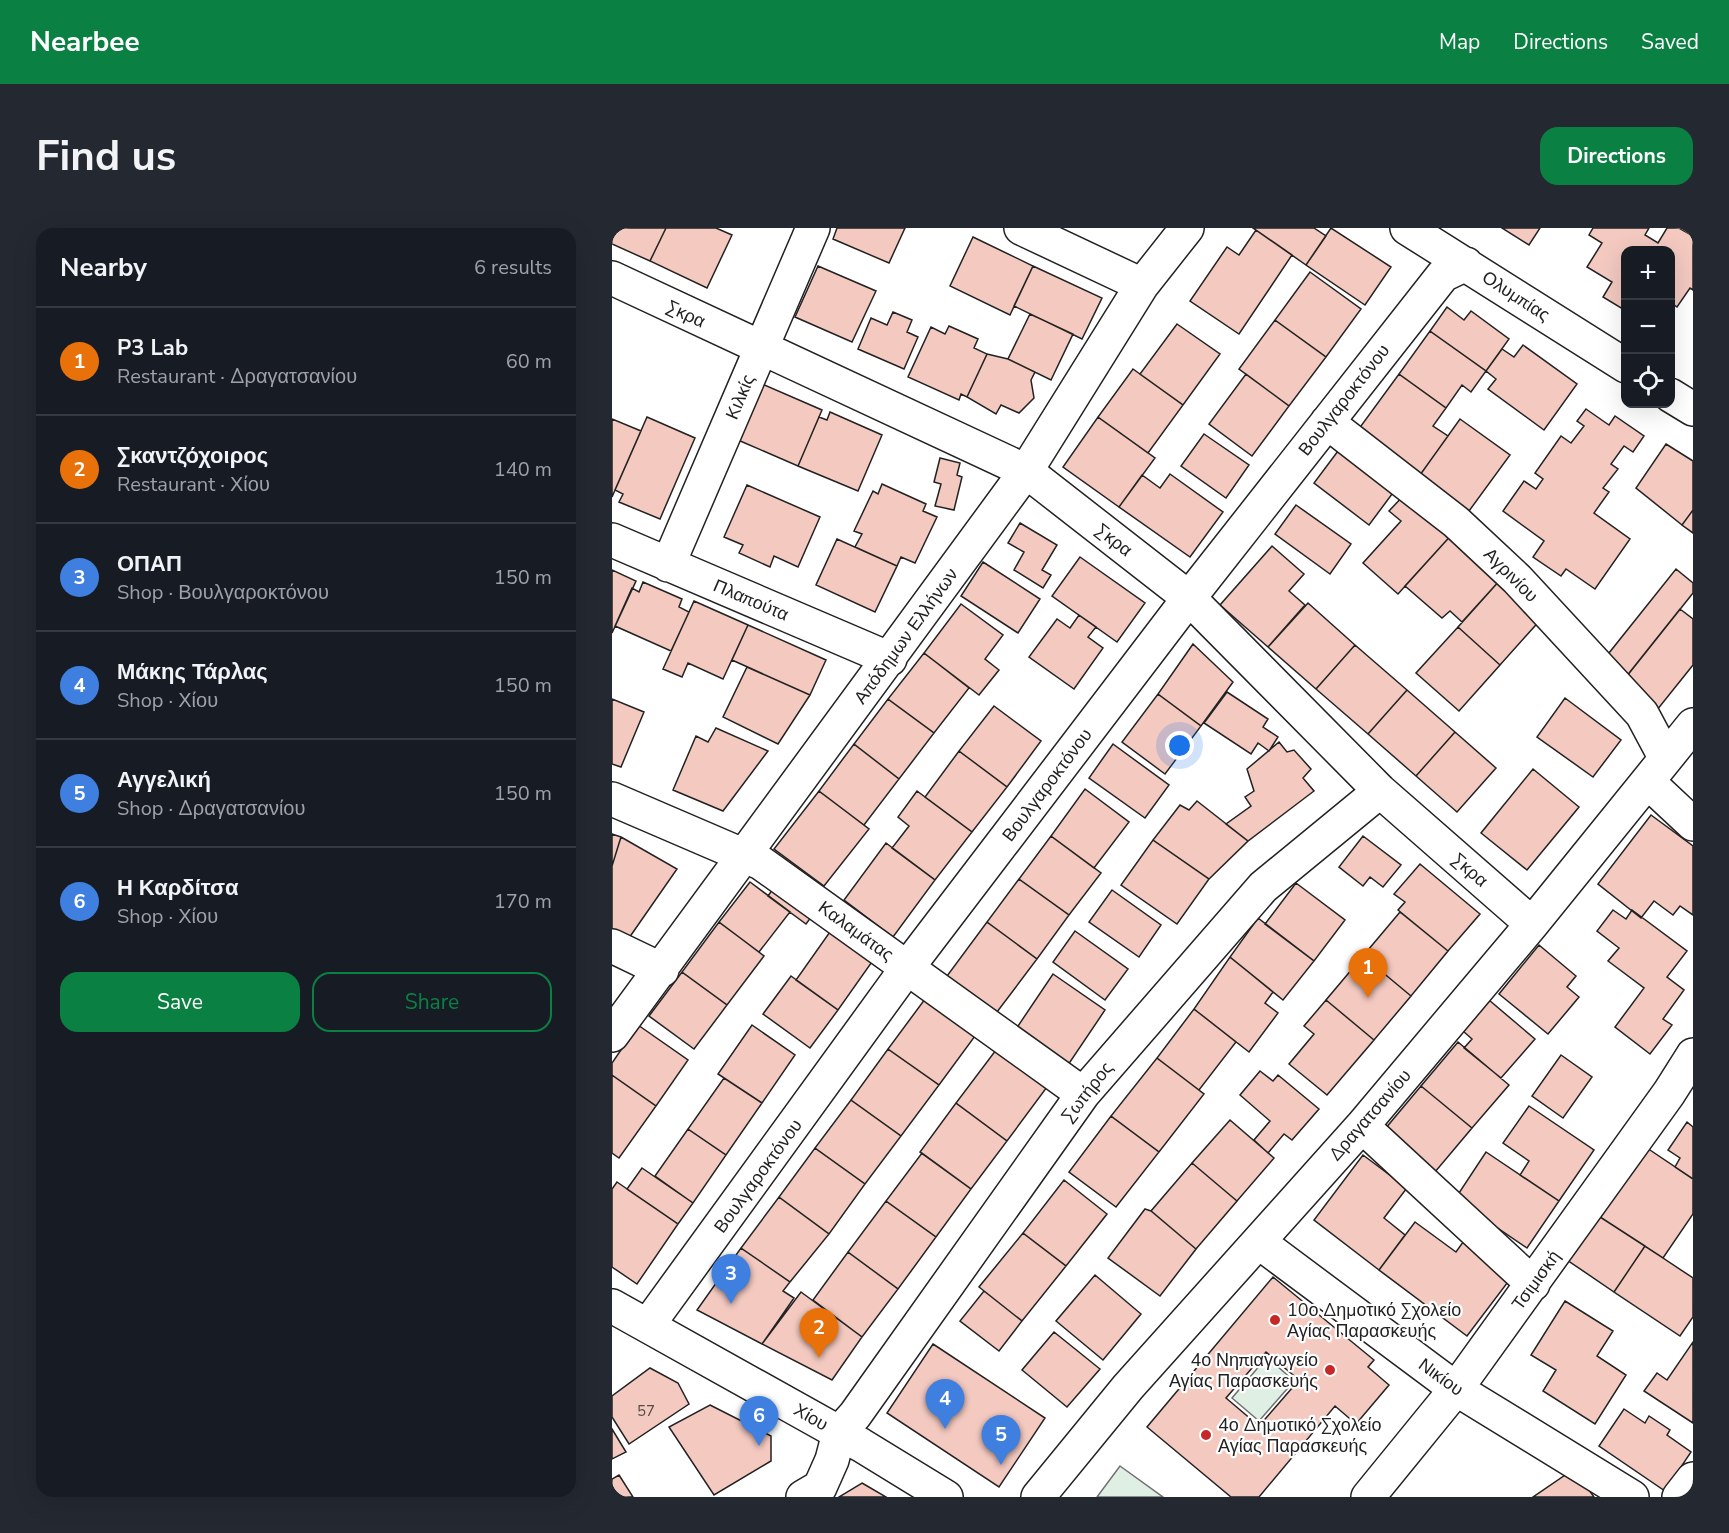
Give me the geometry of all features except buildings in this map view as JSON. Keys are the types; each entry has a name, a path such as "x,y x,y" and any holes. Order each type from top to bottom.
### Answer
{"street":[{"name":"Κιλκίς","path":"668,566 813,228"},
{"path":"1021,228 1142,285"},
{"name":"Απόδημων Ελλήνων","path":"612,1035 662,970 1026,471 1142,285 1187,228"},
{"name":"Ολυμπίας","path":"1407,228 1621,363"},
{"name":"Βουλγαροκτόνου","path":"648,1325 908,968 1189,598 1443,275 1466,264"},
{"name":"Σκρα","path":"612,278 1026,471 1189,598 1380,791 1532,924"},
{"path":"1675,398 1693,409"},
{"name":"Αγρινίου","path":"1327,422 1456,522 1517,579 1642,714 1656,770 1693,824"},
{"name":"Πλαπούτα","path":"612,540 668,566 890,659"},
{"name":"Δραγατσανίου","path":"1038,1497 1128,1387 1260,1243 1362,1126 1532,924 1693,724"},
{"name":"Σωτήρος","path":"839,1433 855,1415 1083,1094 1263,887 1380,791"},
{"name":"Καλαμάτας","path":"612,799 746,854 1083,1094"},
{"path":"612,946 662,970"},
{"name":"Τσιμισκή","path":"1368,1497 1456,1389 1669,1093 1693,1055"},
{"path":"1362,1126 1533,1284"},
{"name":"Νικίου","path":"1260,1243 1456,1389 1632,1497"},
{"name":"Χίου","path":"612,1306 839,1433 945,1497"},
{"path":"803,1497 820,1486 827,1474 839,1433"},
{"path":"1679,1497 1693,1479"}],"green space":[{"path":"1267,1357 1294,1381 1259,1421 1232,1398"},
{"path":"1120,1466 1163,1497 1097,1497"}],"place":[{"name":"P3 Lab","path":"1368,998"},
{"name":"ΟΠΑΠ","path":"731,1304"},
{"name":"10ο Δημοτικό Σχολείο Αγίας Παρασκευής","path":"1275,1320"},
{"name":"Σκαντζόχοιρος","path":"819,1358"},
{"name":"4ο Νηπιαγωγείο Αγίας Παρασκευής","path":"1330,1370"},
{"name":"Μάκης Τάρλας","path":"945,1429"},
{"name":"4ο Δημοτικό Σχολείο Αγίας Παρασκευής","path":"1206,1435"},
{"name":"Η Καρδίτσα","path":"759,1446"},
{"name":"Αγγελική","path":"1001,1465"}]}
